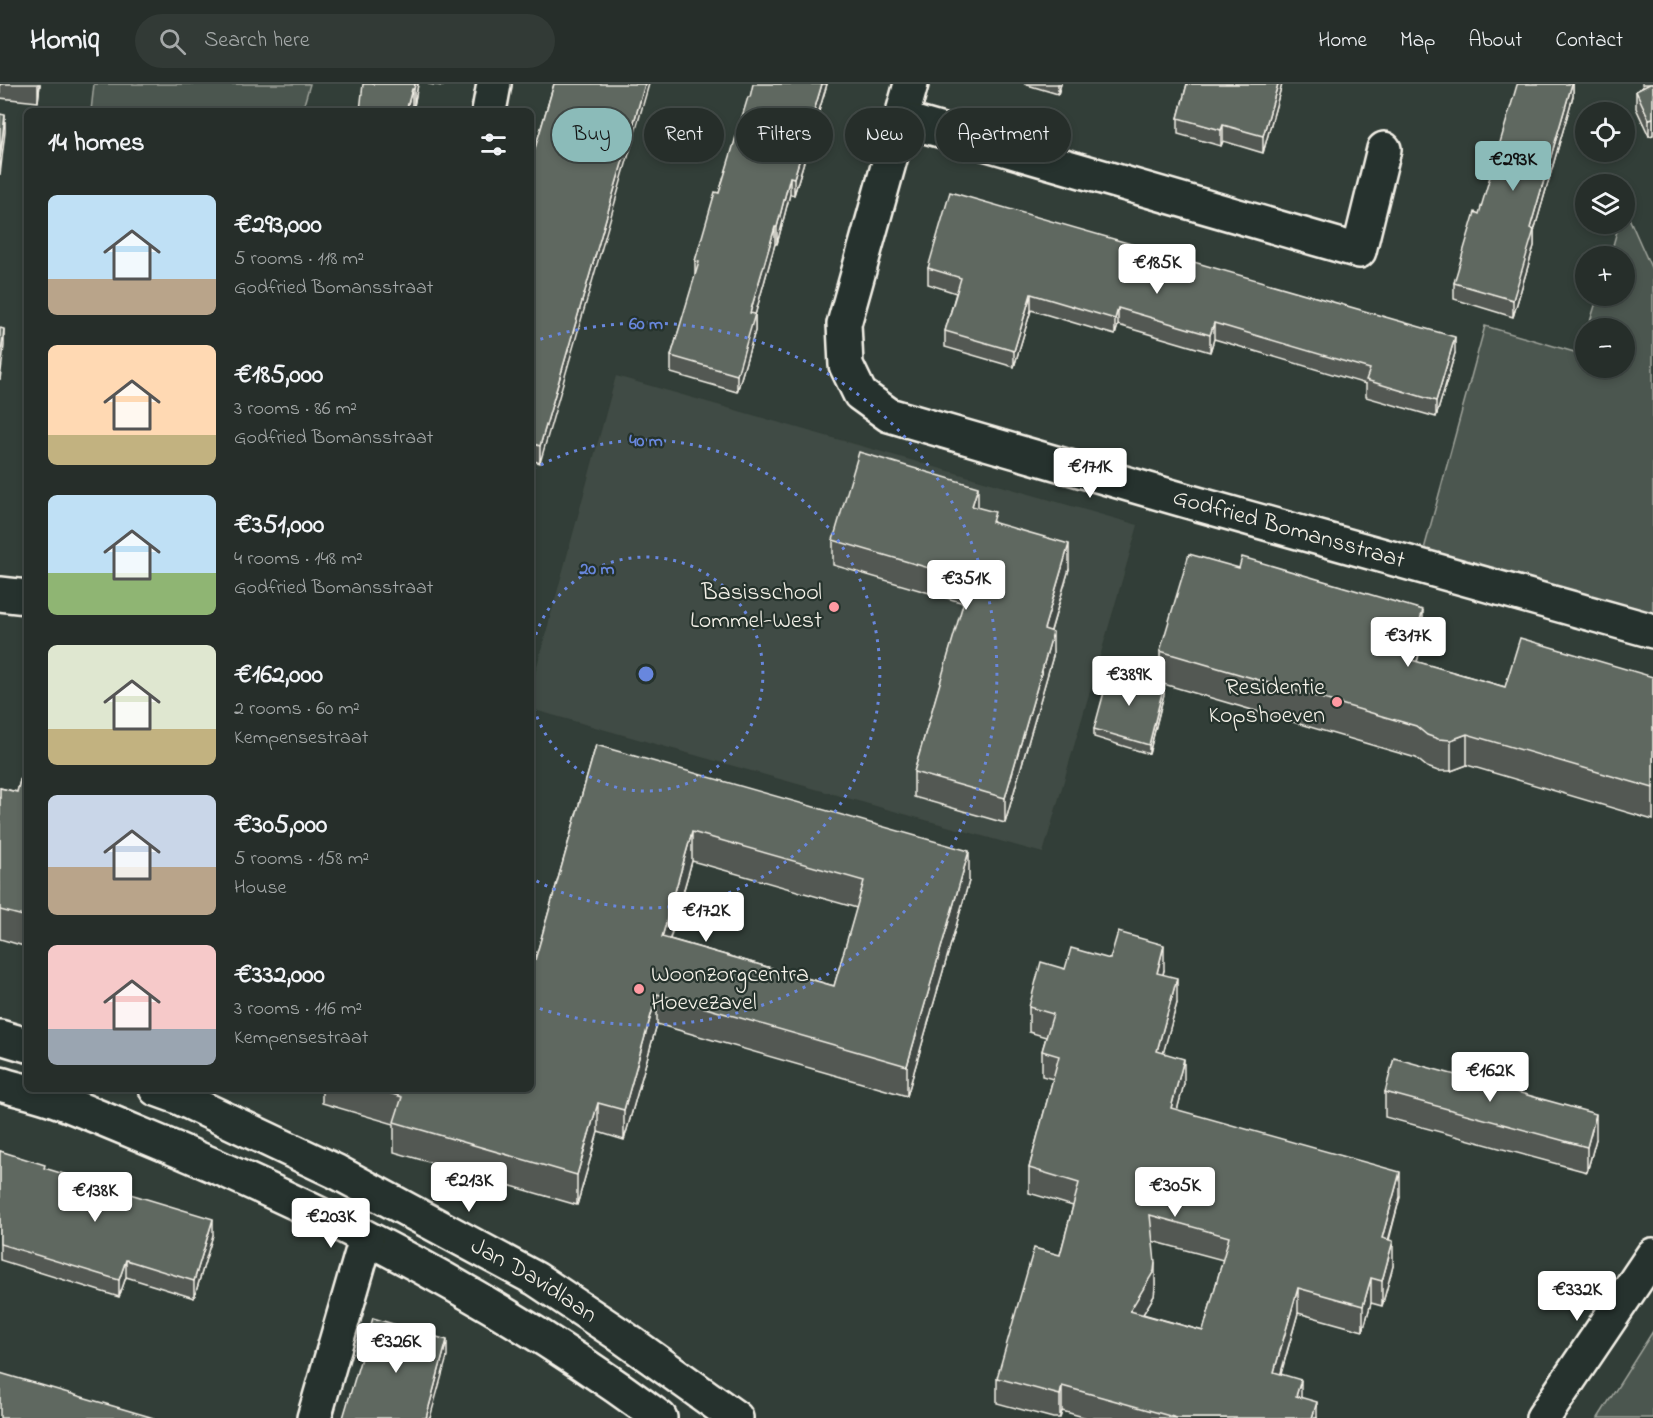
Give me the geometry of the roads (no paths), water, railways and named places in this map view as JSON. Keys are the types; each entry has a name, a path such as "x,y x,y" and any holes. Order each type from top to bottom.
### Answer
{"street":[{"path":"490,108 494,84"},
{"name":"Godfried Bomansstraat","path":"904,108 911,84"},
{"path":"924,126 1359,251 1383,149"},
{"name":"Godfried Bomansstraat","path":"889,162 844,324 846,365 860,394 889,415 1653,631"},
{"path":"0,594 24,597"},
{"path":"0,1037 24,1044"},
{"name":"Jan Davidlaan","path":"0,1084 24,1088"},
{"name":"Jan Davidlaan","path":"44,1092 61,1095 257,1184 445,1279 608,1379 660,1418"},
{"name":"Jan Davidlaan","path":"164,1092 337,1172 536,1279 626,1339 736,1418"},
{"path":"314,1418 366,1239"},
{"path":"1543,1418 1653,1255"}],"place":[{"name":"Basisschool Lommel-West","path":"834,607"},
{"name":"Residentie Kopshoeven","path":"1337,702"},
{"name":"Woonzorgcentra Hoevezavel","path":"639,989"}]}
